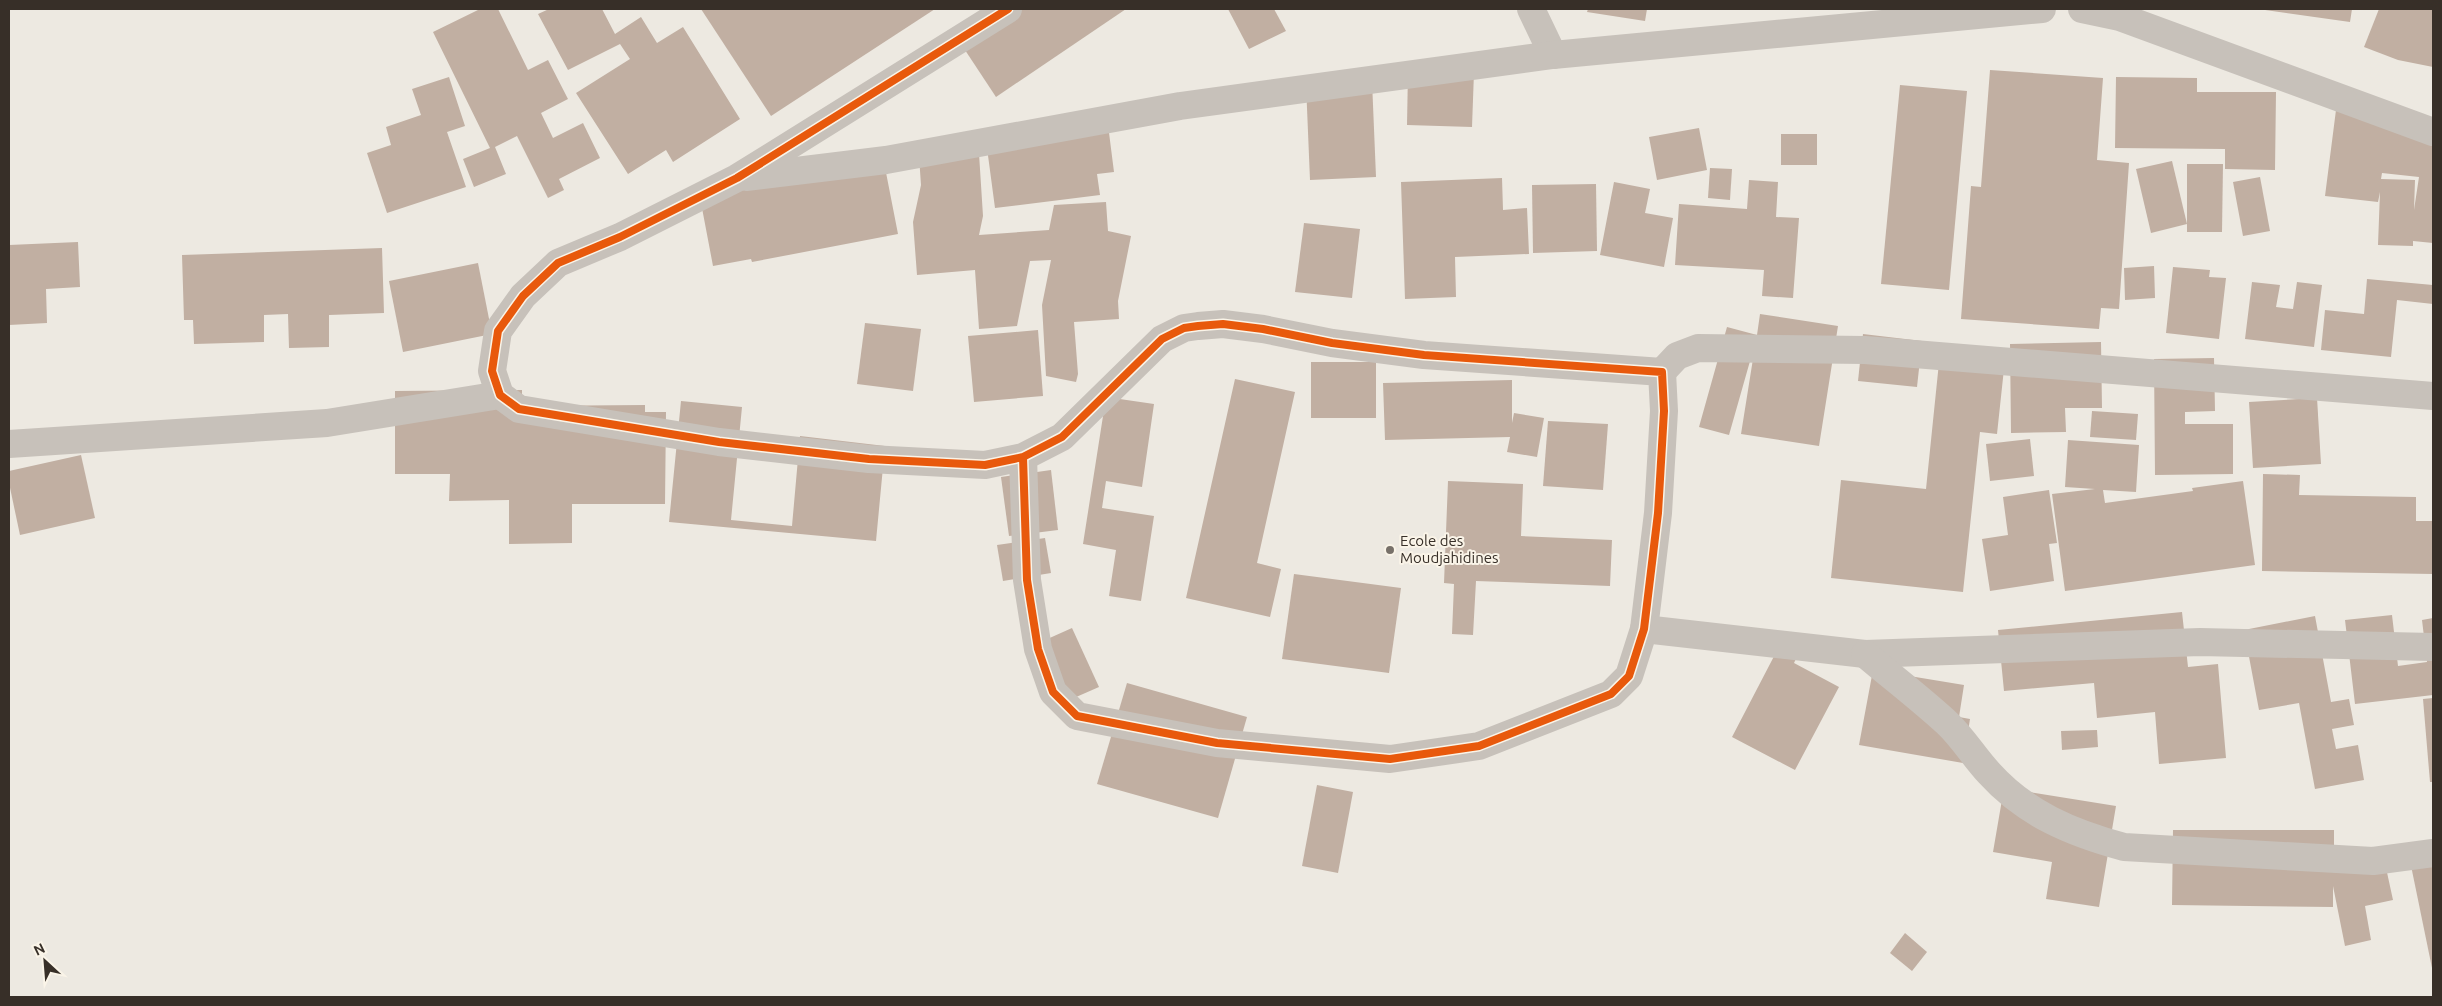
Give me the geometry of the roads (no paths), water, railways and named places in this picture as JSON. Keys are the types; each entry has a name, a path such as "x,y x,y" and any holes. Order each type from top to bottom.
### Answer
{"street":[{"path":"1008,9 737,178 620,237 558,263 523,296 498,331 492,371 500,395 519,408 719,442 869,459 985,465 1023,457 1062,437 1162,339 1172,333 1198,326 1223,324 1263,329 1332,343 1424,355 1662,372"},
{"path":"1531,9 1553,55"},
{"path":"737,178 886,160 1180,106 1553,55 1846,18 2042,9"},
{"path":"2082,9 2120,17 2433,132"},
{"path":"1023,457 1027,580 1038,649 1054,692 1077,716 1217,743 1390,759 1479,746 1611,694 1630,676 1644,629 1658,513 1664,411 1662,372 1677,356 1698,348 1865,350 2433,396"},
{"path":"9,444 327,423 500,395"},
{"path":"1644,629 1865,654 2200,642 2433,647"},
{"path":"1865,654 1948,724 1989,774 2020,803 2050,822 2085,837 2124,847 2373,861 2433,853"}],"place":[{"name":"Ecole des Moudjahidines","path":"1390,550"}]}
